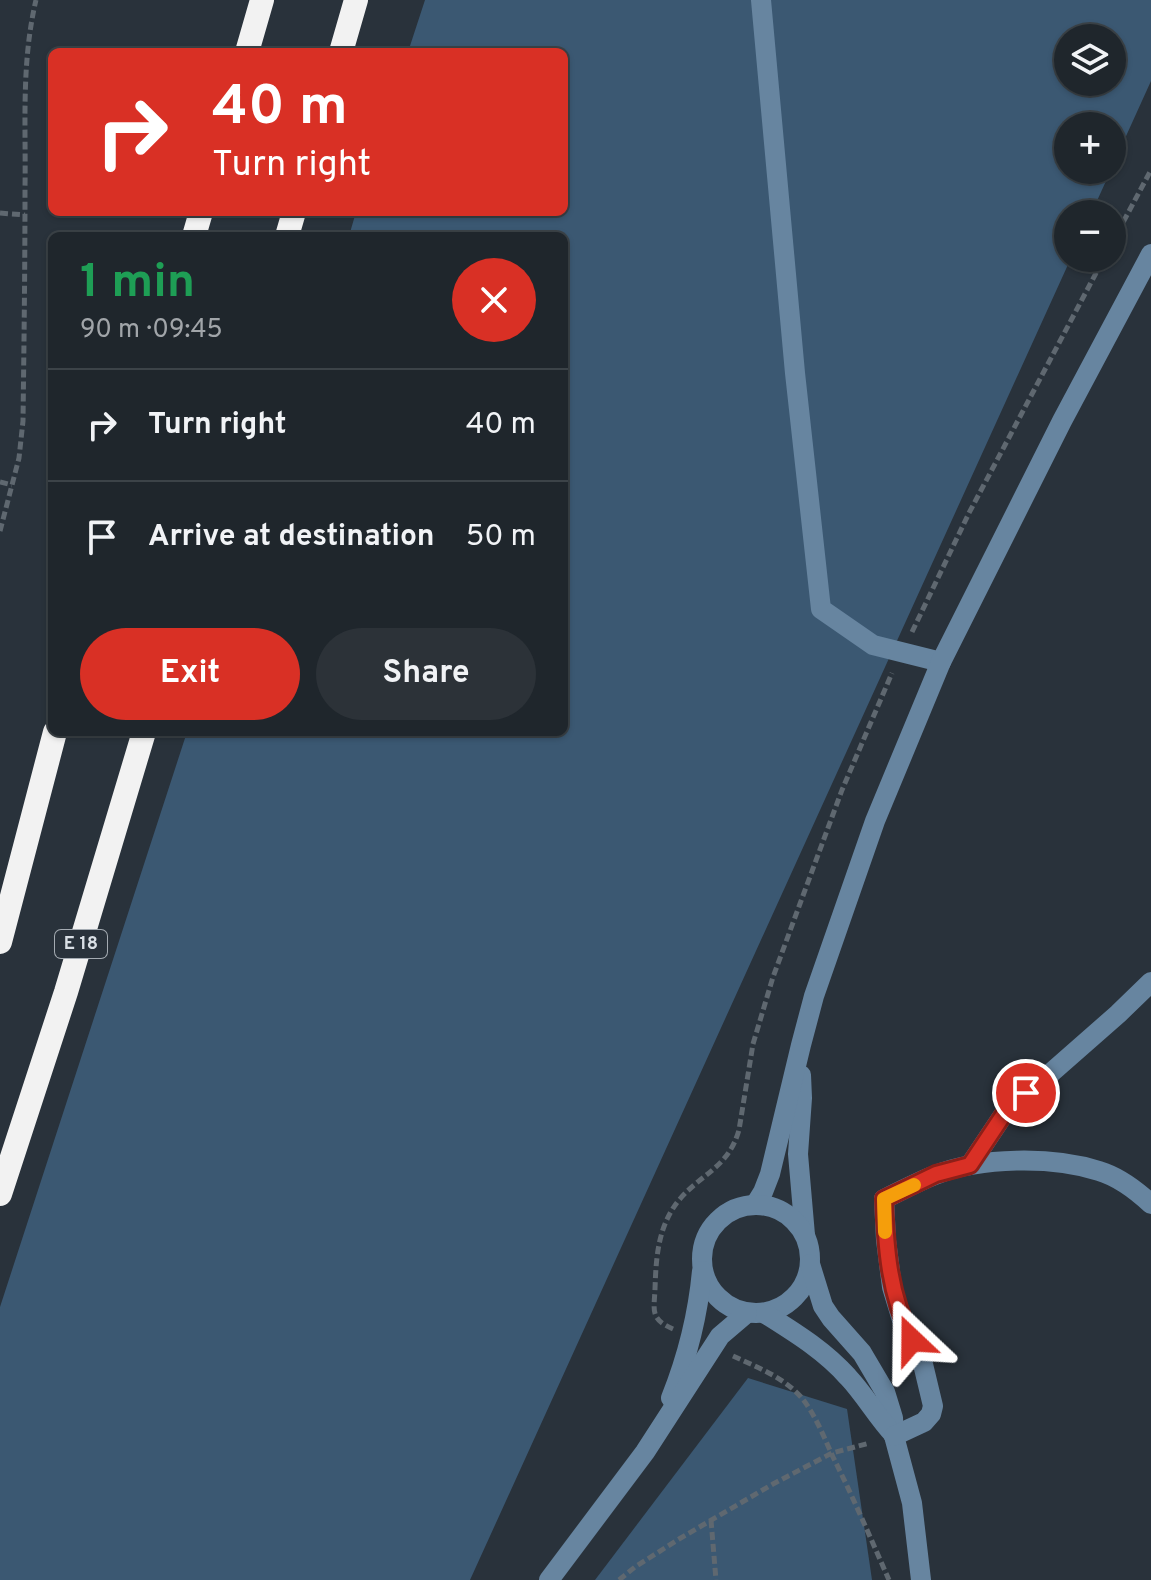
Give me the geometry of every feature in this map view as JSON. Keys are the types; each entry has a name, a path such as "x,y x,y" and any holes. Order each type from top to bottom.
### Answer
{"highway":[{"path":"248,48 262,0"},
{"path":"342,48 356,0"},
{"path":"0,942 54,736"},
{"name":"E 18","path":"0,1194 71,978 143,736"}],"street":[{"path":"761,0 795,373 821,609 873,645 941,662"},
{"path":"755,1205 770,1174 814,996 875,821 941,662 1062,421 1151,254"},
{"path":"970,1165 1008,1108 1151,982"},
{"path":"801,1045 802,1098 798,1154 810,1264 823,1306 862,1353 885,1392 912,1503 921,1580"},
{"path":"894,1436 924,1422 933,1406 922,1360 902,1320 892,1287 884,1199 936,1174 970,1165 1012,1161 1063,1162 1102,1171 1132,1187 1151,1204"},
{"path":"645,1452 661,1421 682,1364 699,1303 704,1243 715,1223 733,1210 755,1205 770,1207 796,1222 805,1235"},
{"path":"549,1580 645,1452 720,1336 756,1313 781,1307 795,1296 806,1281 810,1264"},
{"path":"702,1266 707,1283 717,1297 730,1307 756,1313 815,1346 832,1360 894,1436"}],"path":[{"path":"0,531 19,458 23,421 24,76 29,28 36,0"},
{"path":"1126,217 1151,170"},
{"path":"0,213 25,215"},
{"path":"0,482 12,485"},
{"path":"619,1580 711,1520 832,1453 894,1436"},
{"path":"711,1520 716,1580"}],"shaded area":[{"path":"425,0 1151,0 1151,81 1126,136 1126,112 1054,112 1054,184 1105,184 1097,200 1054,200 1054,272 1065,272 470,1580 0,1580 0,1307 186,736 568,736 568,232 350,232 355,216 568,216 568,48 409,48"},
{"path":"748,1378 847,1409 872,1580 595,1580"}],"slow traffic":[{"path":"885,1232 884,1199 914,1185"}],"route":[{"path":"912,1340 892,1287 884,1199 936,1174 970,1165 1008,1108 1026,1093"}]}
